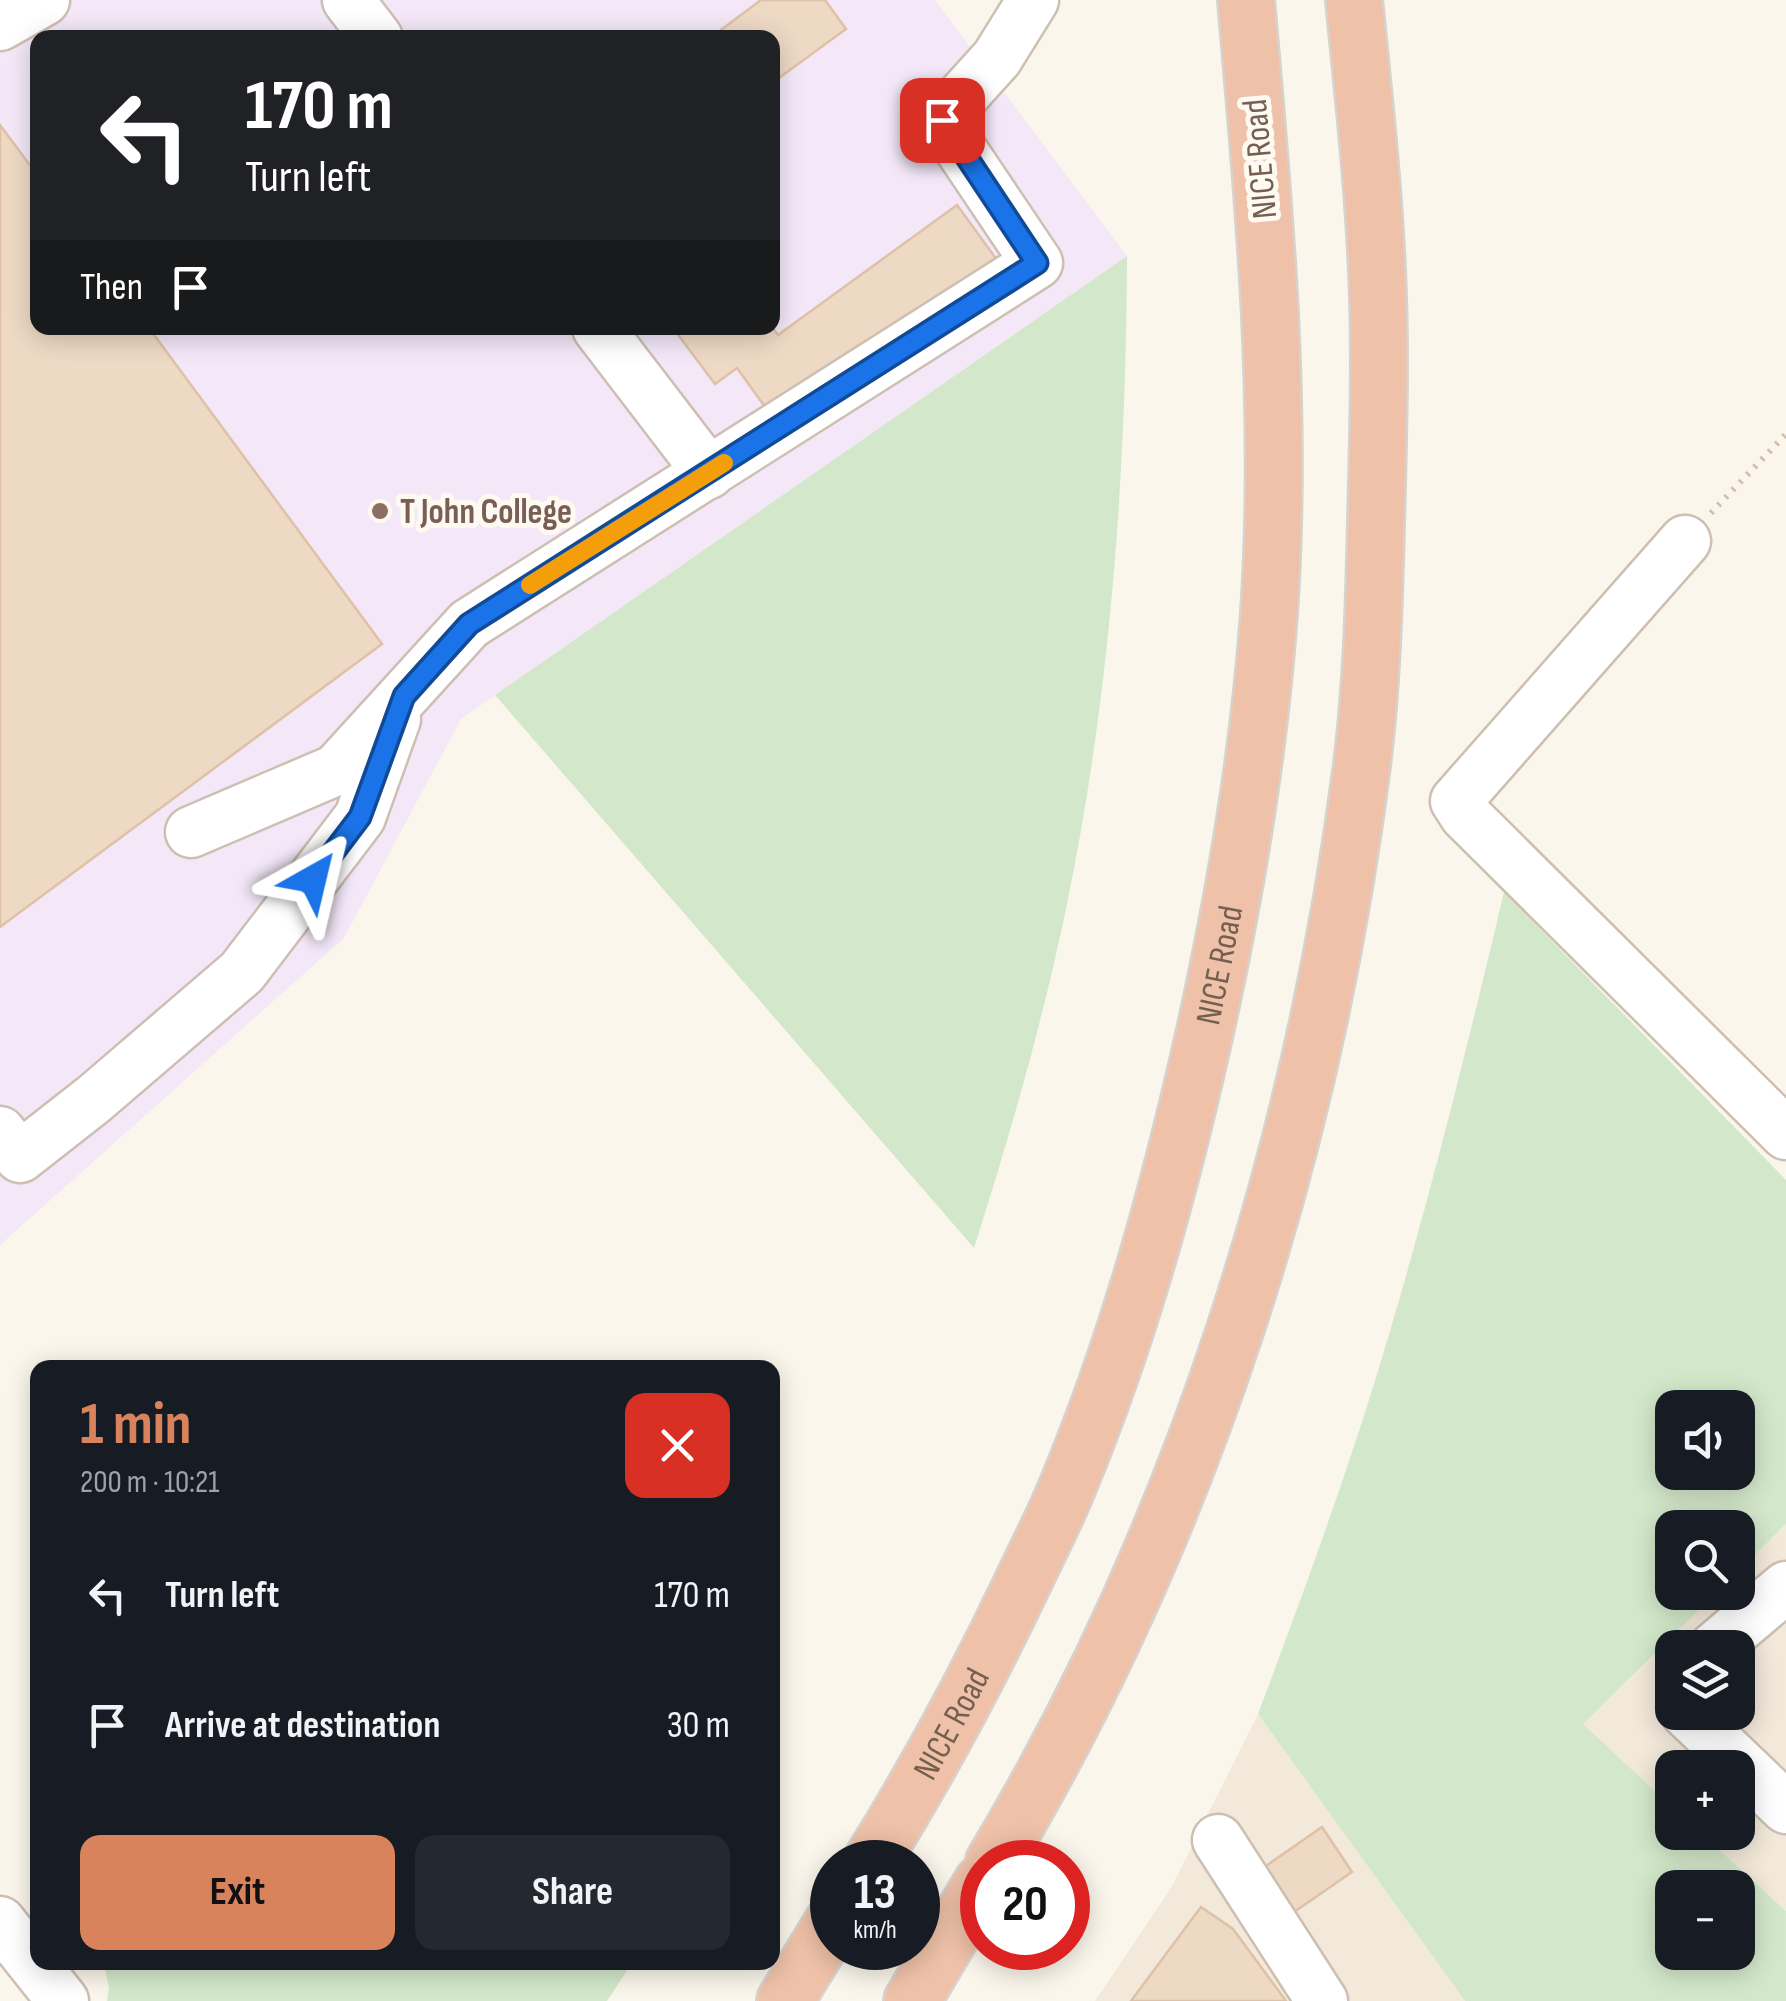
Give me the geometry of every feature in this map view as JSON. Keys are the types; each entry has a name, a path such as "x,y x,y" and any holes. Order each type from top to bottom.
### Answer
{"highway":[{"name":"NICE Road","path":"885,1840 999,1631 1068,1487 1122,1347 1165,1199 1226,934 1248,810 1260,710 1272,508 1272,370 1265,216 1246,0"},
{"path":"1006,1840 1088,1687 1184,1472 1263,1238 1335,940 1362,762 1373,632 1378,447 1377,270 1354,0"},
{"path":"912,2001 960,1919"},
{"path":"784,2001 810,1959"}],"street":[{"path":"0,25 44,0"},
{"path":"348,0 371,30"},
{"path":"191,832 336,770 469,624 1037,263 942,120 996,58 1034,0"},
{"path":"603,335 709,472"},
{"path":"1685,540 1456,801 1465,815 1786,1134"},
{"path":"7,1155 94,1099 242,972 360,817 404,696"},
{"path":"1735,1630 1786,1587"},
{"path":"1705,1730 1786,1808"},
{"path":"1218,1840 1322,2001"},
{"path":"0,1922 30,1960"},
{"path":"38,1970 63,2001"}],"path":[{"path":"1685,540 1786,434"}],"shaded area":[{"name":"T John College","path":"0,0 935,0 1127,256 461,719 344,938 0,1245"},
{"path":"1786,1524 1786,1911 1755,1883 1755,1870 1741,1870 1720,1850 1755,1850 1755,1750 1655,1750 1655,1791 1582,1724 1655,1653 1655,1730 1755,1730 1755,1630 1678,1630 1699,1610 1755,1610 1755,1554"},
{"path":"1258,1714 1465,2001 1095,2001 1171,1888"}],"green space":[{"path":"1127,256 1119,500 1095,743 1067,904 1047,991 974,1248 495,695"},
{"path":"1504,892 1786,1180 1786,1524 1755,1554 1755,1510 1655,1510 1655,1610 1699,1610 1678,1630 1655,1630 1655,1653 1583,1724 1655,1791 1655,1850 1720,1850 1741,1870 1655,1870 1655,1970 1755,1970 1755,1883 1786,1911 1786,2001 1465,2001 1258,1714 1374,1384 1459,1077"},
{"path":"105,1970 627,1970 607,2001 107,2001"}],"building":[{"path":"761,0 825,0 846,29 780,77 780,30 721,30"},
{"path":"0,125 30,165 30,335 154,335 382,644 0,927"},
{"path":"957,205 997,260 776,422 737,368 715,384 678,335 780,334"},
{"path":"1322,1827 1352,1872 1281,1921 1250,1877"},
{"path":"1201,1907 1233,1929 1286,2001 1131,2001"}],"slow traffic":[{"path":"530,585 724,463"}],"place":[{"name":"T John College","path":"380,511"}],"route":[{"path":"313,879 360,817 404,696 469,624 1037,263 942,120"}]}
